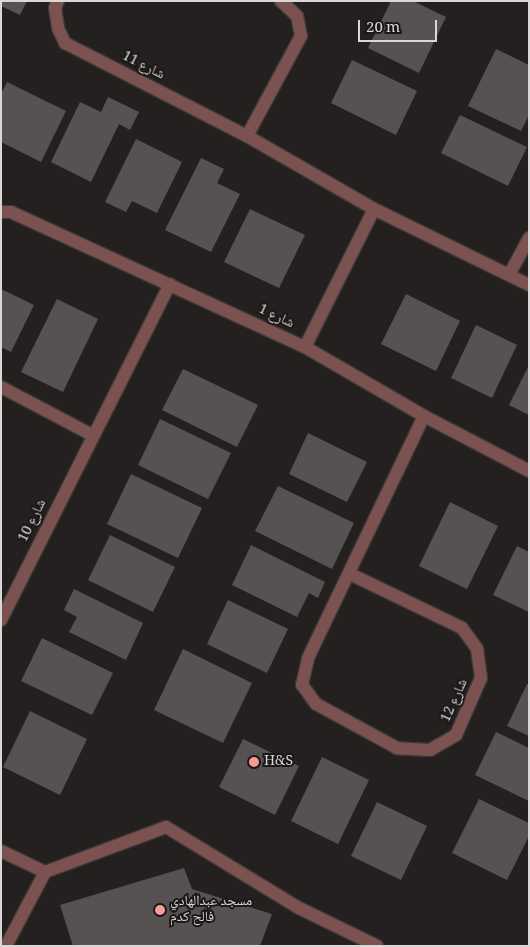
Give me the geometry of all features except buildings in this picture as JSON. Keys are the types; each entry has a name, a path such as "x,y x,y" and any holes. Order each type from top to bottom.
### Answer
{"street":[{"name":"شارع 11","path":"58,1 55,8 57,21 65,43 247,136 374,209 529,285"},
{"path":"247,136 301,36 297,16 281,1"},
{"path":"304,347 374,209"},
{"name":"شارع 1","path":"1,212 11,212 304,347 424,416 529,471"},
{"path":"509,274 529,238"},
{"name":"شارع 10","path":"1,620 92,435 170,284"},
{"path":"1,387 92,435"},
{"name":"شارع 12","path":"350,574 462,628 477,650 482,678 456,735 430,750 397,748 316,704 302,685 308,658 350,574 424,416"},
{"path":"6,946 45,872 166,827 297,907 376,946"},
{"path":"1,851 45,872"}],"place":[{"name":"H&S","path":"254,762"},
{"name":"مسجد عبدالهادي فالح كدم","path":"160,910"}]}
